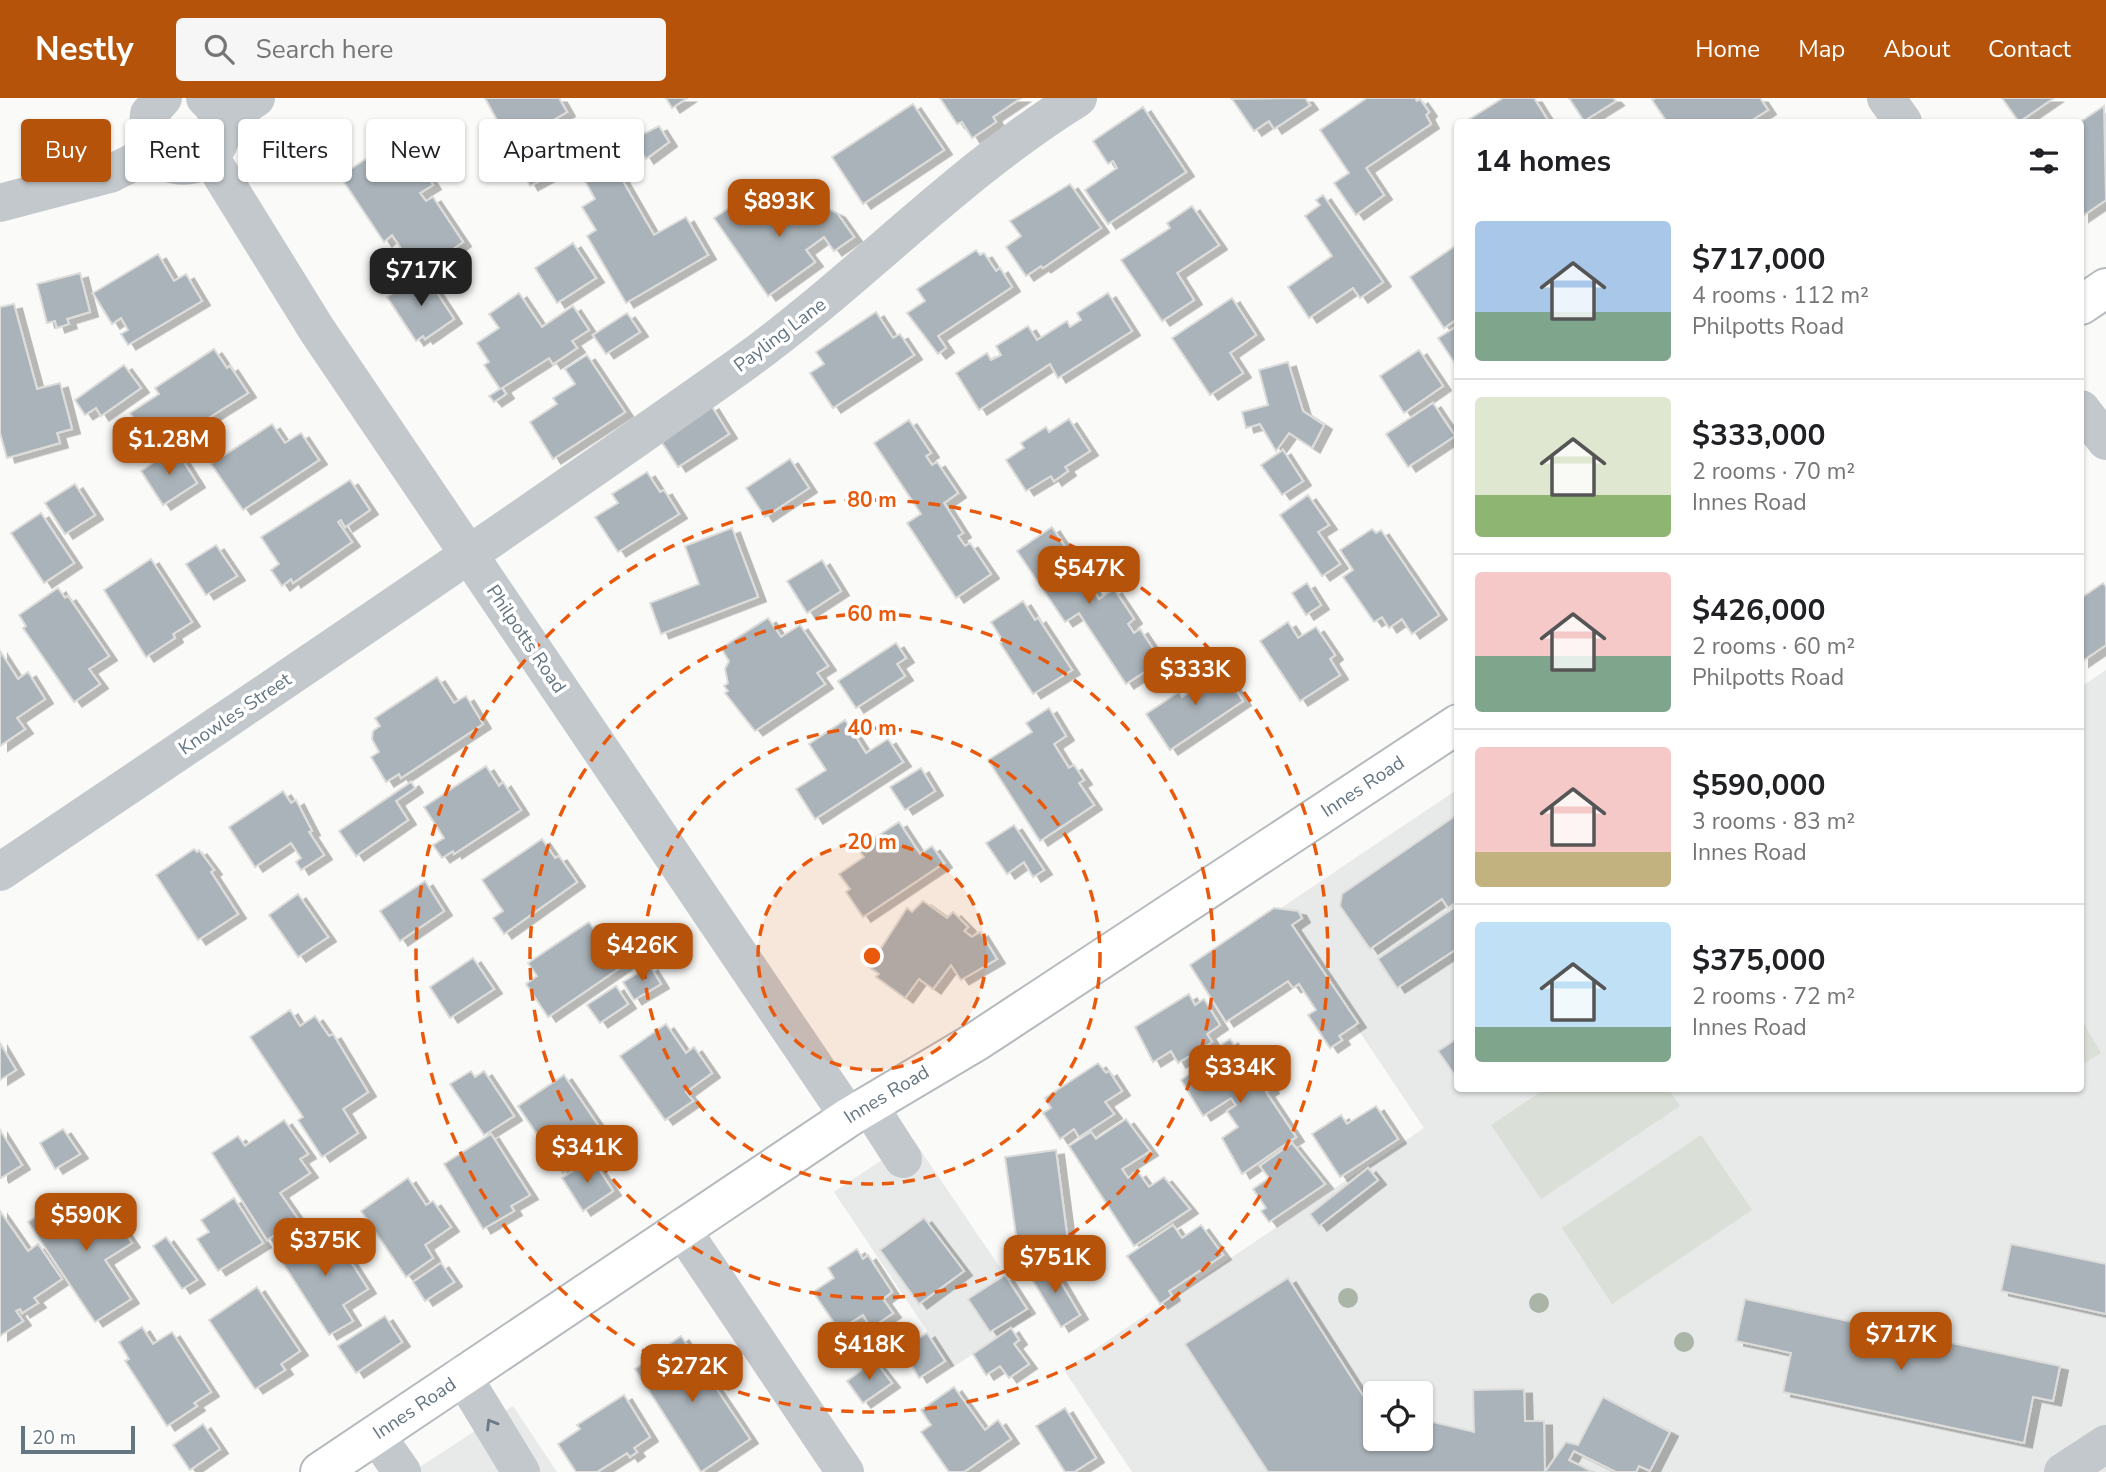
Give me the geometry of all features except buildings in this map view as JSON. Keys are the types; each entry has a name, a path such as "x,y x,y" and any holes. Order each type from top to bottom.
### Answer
{"main road":[{"path":"2084,302 2106,288"},
{"name":"Innes Road","path":"320,1472 681,1228 859,1112 977,1041 1454,729"}],"street":[{"path":"148,119 163,98"},
{"path":"214,109 256,98"},
{"name":"Payling Lane","path":"469,556 794,326 942,199 1008,147 1078,98"},
{"path":"1886,98 1901,119"},
{"path":"0,203 110,174 125,166"},
{"name":"Philpotts Road","path":"224,180 317,330 469,556 859,1112 903,1159"},
{"path":"2084,413 2106,441"},
{"name":"Knowles Street","path":"0,872 469,556"},
{"path":"681,1228 845,1472"},
{"path":"462,1375 521,1472"},
{"path":"376,1435 402,1472"},
{"path":"2063,1472 2106,1444"}],"shaded area":[{"path":"2106,670 2106,1472 1132,1472 1064,1370 1424,1128 1278,910 1454,792 1454,1092 2084,1092 2084,685"},
{"path":"2084,1024 2101,1053 2084,1061"},
{"path":"1540,1092 1670,1092 1680,1106 1541,1199 1491,1125"},
{"path":"1701,1135 1752,1210 1612,1304 1562,1228"},
{"path":"913,1139 1032,1315 952,1368 834,1192"},
{"path":"513,1406 557,1472 412,1472"}]}
